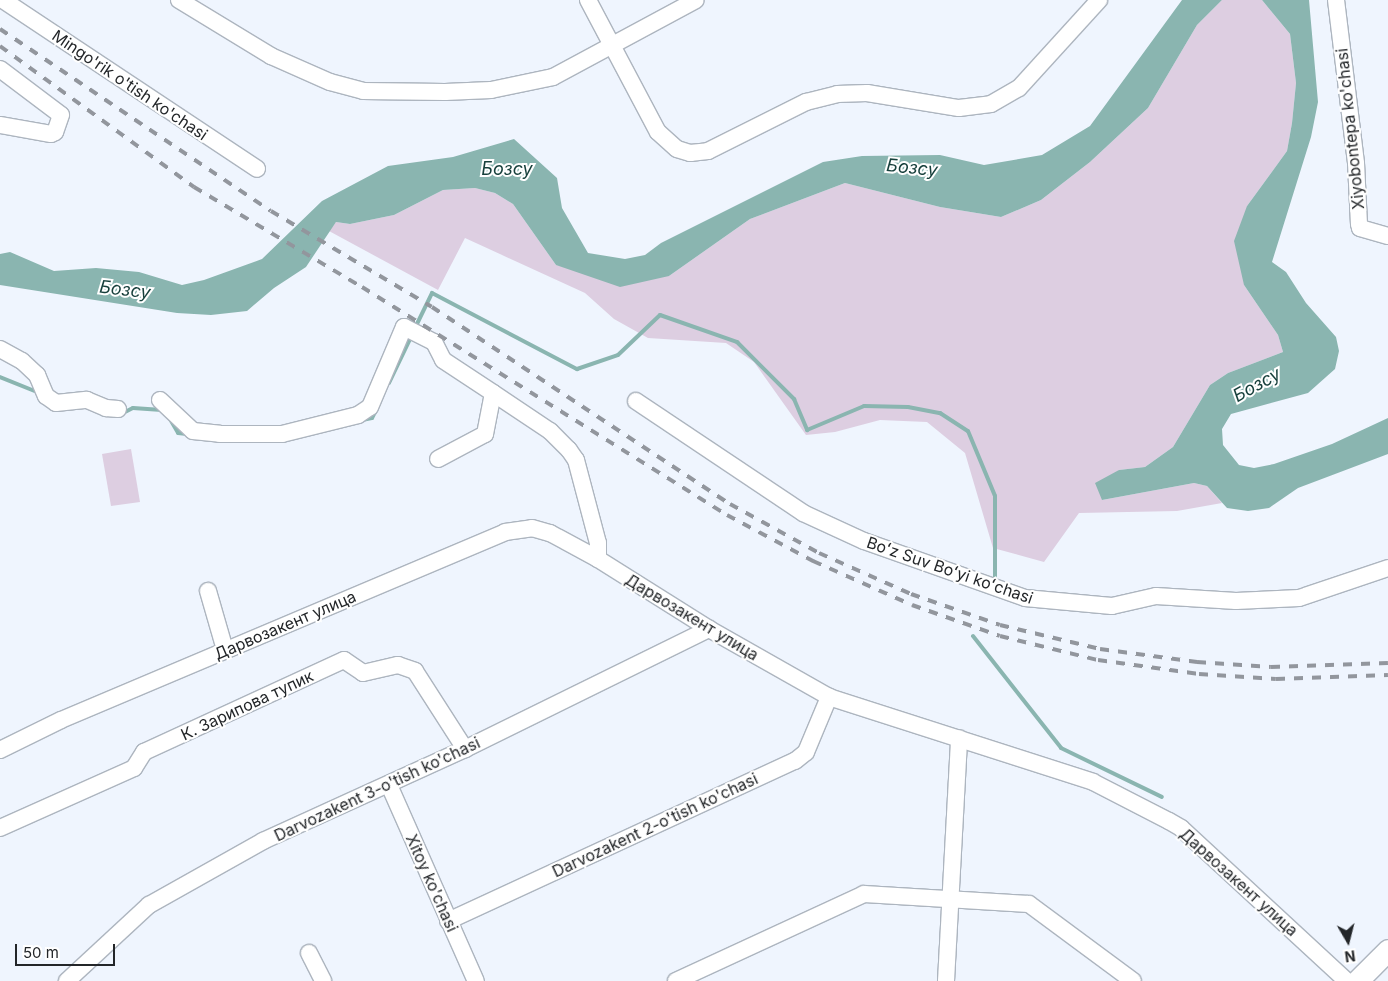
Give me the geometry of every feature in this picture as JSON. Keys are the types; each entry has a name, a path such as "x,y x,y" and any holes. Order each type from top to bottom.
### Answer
{"main road":[{"path":"1357,981 1388,950"}],"street":[{"name":"Mingo'rik o'tish ko'chasi","path":"3,0 258,169"},
{"path":"179,0 240,39 297,69 363,91 491,90 553,77 696,0"},
{"path":"588,0 658,132 683,152 699,153 806,102 837,94 867,93 959,108 991,104 1020,88 1099,0"},
{"name":"Xiyobontepa ko'chasi","path":"1336,0 1356,163 1359,224 1360,228 1388,236"},
{"path":"0,69 61,115 55,132 51,134 0,125"},
{"path":"160,400 193,431 220,434 282,434 358,415 370,408 404,327 434,342 443,360 550,431 569,450 576,460 598,544 598,559"},
{"path":"0,349 22,360 37,375 46,396 56,403 87,400 106,408 118,409"},
{"path":"438,459 485,434 492,393"},
{"name":"Boʻz Suv Boʻyi koʻchasi","path":"636,400 803,513 864,541 1025,598 1112,606 1156,596 1236,601 1299,598 1388,568"},
{"name":"Дарвозакент улица","path":"0,750 225,650 516,529 544,531 598,559 709,630 829,697 1093,782 1181,828 1346,981"},
{"path":"208,591 225,650"},
{"name":"Darvozakent 3-o'tish ko'chasi","path":"67,981 149,905 264,841 465,749 709,630"},
{"name":"К. Зарипова тупик","path":"0,828 134,768 144,752 344,660 363,673 398,665 415,671 465,749"},
{"name":"Darvozakent 2-o'tish ko'chasi","path":"448,921 796,761 806,752 829,697"},
{"path":"946,981 960,738"},
{"name":"Xitoy ko'chasi","path":"389,785 476,981"},
{"path":"676,981 864,894 1029,904 1132,981"},
{"path":"309,953 323,981"}],"shaded area":[{"path":"1222,0 1262,0 1290,34 1296,83 1287,151 1247,206 1244,285 1278,335 1283,352 1228,373 1210,385 1173,447 1145,467 1119,470 1102,500 1194,483 1207,486 1222,503 1177,511 1079,513 1044,562 993,548 965,453 927,422 880,420 835,432 806,435 754,362 726,343 648,338 614,319 585,293 465,238 438,290 329,231 336,222 350,224 394,215 443,190 475,188 495,193 513,204 556,265 669,276 750,219 845,183 940,207 1001,217 1041,200 1090,162 1148,108 1197,25"},
{"path":"131,449 140,502 111,506 102,454"}],"water":[{"name":"Бозсу","path":"1182,0 1222,0 1197,25 1148,108 1090,162 1041,200 1001,217 940,207 845,183 750,219 669,276 620,287 556,265 513,204 495,193 475,188 443,190 394,215 350,224 336,222 306,267 274,288 247,311 211,315 177,313 0,285 0,254 10,252 54,271 96,268 139,272 182,285 204,280 262,259 322,201 388,166 453,157 514,139 557,178 562,208 588,253 625,259 645,255 661,243 823,162 862,156 940,155 984,165 1042,155 1090,126"},
{"name":"Бозсу","path":"1262,0 1309,0 1318,102 1311,137 1272,262 1286,272 1306,303 1336,337 1339,351 1335,369 1308,393 1231,414 1222,429 1223,445 1239,465 1254,468 1274,464 1332,444 1388,418 1388,454 1298,488 1269,508 1248,511 1227,508 1207,486 1194,483 1102,500 1095,483 1119,470 1145,467 1173,447 1210,385 1228,373 1283,352 1278,335 1244,285 1234,241 1247,206 1287,151 1292,123 1296,83 1290,34"}],"waterway":[{"path":"415,328 432,293 577,369 618,355 660,315 737,342 794,399 807,430 864,406 908,407 940,413 968,431 995,496 995,579"},
{"path":"389,383 412,335"},
{"path":"0,377 37,392"},
{"path":"123,413 133,408 162,410"},
{"path":"362,420 372,418 375,412"},
{"path":"170,419 178,433 187,434"},
{"path":"973,636 1061,748 1162,797"}],"railway":[{"path":"0,29 271,211 432,307 730,504 819,553 911,594 1000,625 1100,649 1197,662 1271,667 1388,663"},
{"path":"0,46 194,187 362,287 727,515 813,561 912,605 1000,636 1098,660 1199,674 1276,679 1388,675"}]}
